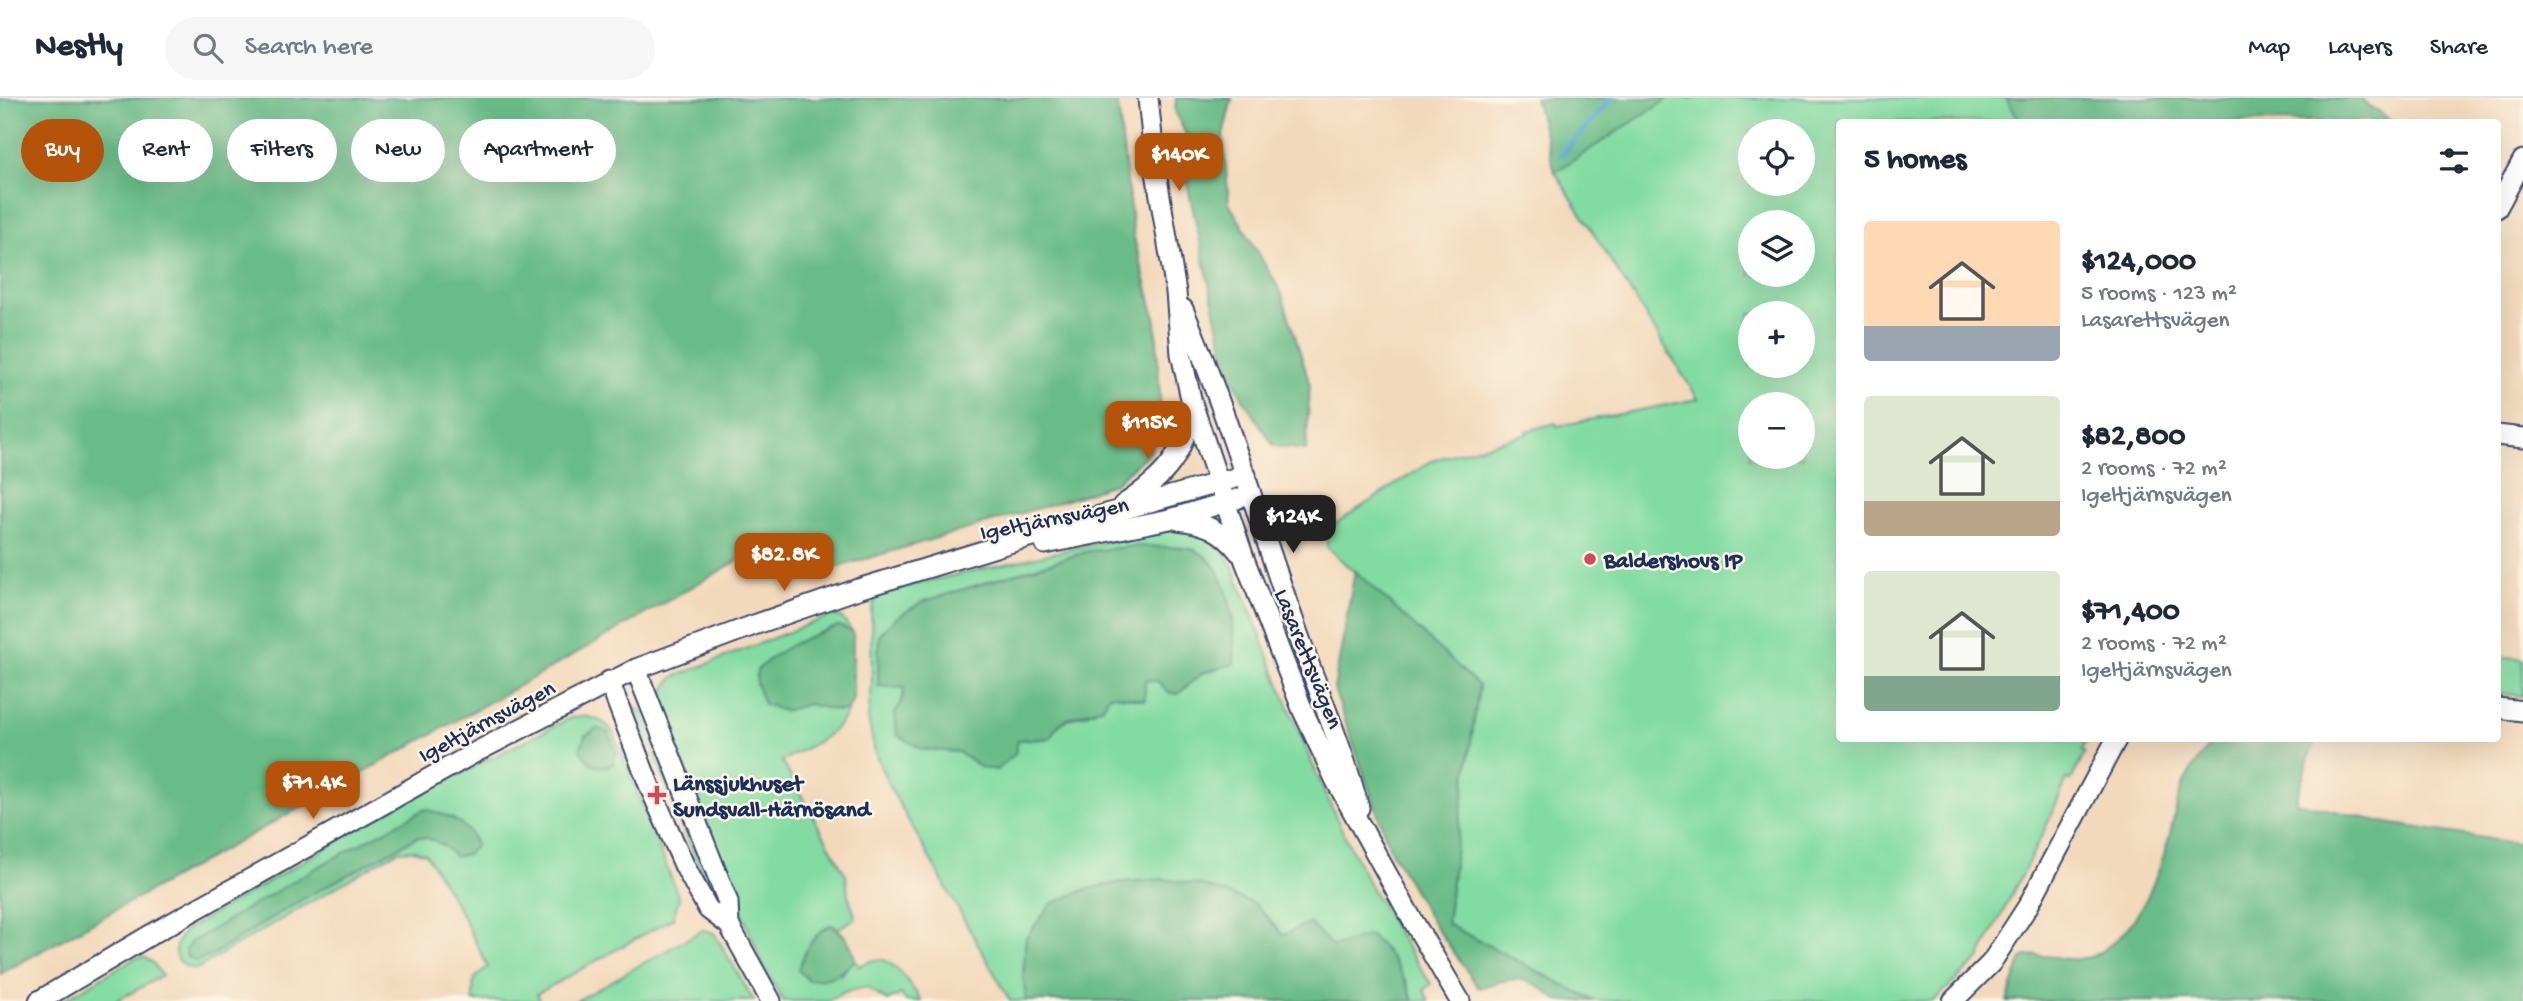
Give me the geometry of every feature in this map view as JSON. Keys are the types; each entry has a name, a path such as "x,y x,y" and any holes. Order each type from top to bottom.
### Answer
{"street":[{"name":"Lasarettsvägen","path":"1148,98 1155,166 1176,292 1181,354 1192,403 1245,561 1303,711 1336,781 1460,1001"},
{"path":"2501,201 2523,160"},
{"name":"Lasarettsvägen","path":"1176,292 1197,341 1246,475 1294,624 1350,774 1366,833"},
{"name":"Igeltjärnsvägen","path":"1105,516 1162,477 1188,428 1192,403"},
{"path":"2501,435 2523,438"},
{"name":"Igeltjärnsvägen","path":"39,1001 152,934 476,752 636,669 806,607 1078,522 1246,475"},
{"name":"Igeltjärnsvägen","path":"948,562 1170,519 1252,494"},
{"name":"Igeltjärnsvägen","path":"1170,519 1201,523 1217,530 1230,540 1245,561"},
{"path":"636,669 728,902 729,925"},
{"path":"609,681 651,790 685,867 708,909 729,925 771,1001"},
{"path":"2501,708 2523,711"},
{"path":"1953,1001 1991,963 2028,906 2115,742"}],"green space":[{"path":"0,98 1117,98 1134,238 1156,321 1160,402 1151,451 1115,483 835,568 797,567 774,540 542,673 0,974"},
{"path":"1176,98 1232,98 1223,136 1229,203 1282,294 1310,384 1306,450 1274,446 1243,399 1227,366 1185,173 1192,148 1175,111"},
{"path":"1535,98 1669,98 1555,172"},
{"name":"Baldershovs IP","path":"1669,98 2006,98 2018,119 1836,119 1836,742 2086,742 2081,750 2085,753 2071,780 2067,779 2043,833 1979,959 1933,1001 1594,1001 1447,924 1479,686 1327,547 1326,530 1433,460 1527,434 1526,431 1556,423 1557,426 1698,399 1555,172"},
{"path":"2006,98 2359,98 2388,119 2018,119"},
{"path":"1165,530 1197,533 1219,546 1232,565 1343,833 1386,913 1431,984 1424,990 1429,1001 1413,1001 1406,980 1333,947 1283,935 1254,903 1026,937 1023,976 1026,1001 1010,1001 888,784 875,753 868,718 872,683 871,612 875,598 889,590","holes":["1089,551 1233,614 1233,664 1202,673 1178,694 1168,692 1157,681 1144,680 1144,700 1110,694 1093,711 1063,722 1051,737 1018,740 1015,746 982,768 958,752 922,749 895,713 904,697 905,687 878,685 879,635 896,618 922,602"]},
{"path":"1136,546 1195,550 1217,570 1229,600 1234,634 1234,664 1202,673 1178,694 1168,692 1157,681 1145,680 1145,700 1110,694 1103,707 1066,720 1051,737 1018,740 1015,754 997,770 982,768 958,752 922,749 897,735 895,713 903,697 904,688 878,686 879,635 896,618 922,602 1089,551"},
{"path":"1355,571 1479,686 1447,924 1594,1001 1558,1001 1538,986 1521,980 1502,981 1479,988 1429,917 1390,849 1334,689"},
{"path":"832,615 841,617 853,632 839,626 784,711 808,703 838,711 848,710 829,734 782,761 846,875 848,895 856,918 839,928 830,925 840,975 855,960 859,966 881,959 899,971 921,1001 906,1001 901,994 887,1001 867,987 844,992 828,1001 783,1001 765,970 665,719 663,696 674,677"},
{"path":"839,626 853,632 853,699 848,710 838,711 808,704 784,711 764,704 756,683 757,670 795,643"},
{"path":"2501,656 2523,659 2523,696 2501,693"},
{"path":"637,708 643,712 720,906 715,906"},
{"path":"583,716 597,720 608,726 614,734 679,898 673,918 537,994 540,1001 473,1001 474,981 478,974 488,967 462,915 426,854 414,850 398,851 196,969 188,967 178,959 177,942 186,930 399,805 570,718","holes":["447,816 447,848 429,837 417,837 303,899 210,956 191,942"]},
{"path":"597,728 608,732 617,753 613,764 598,767 587,760 580,750 585,736"},
{"path":"2213,742 2314,742 2295,802 2387,823 2523,844 2523,1001 2007,1001 2022,958 2039,955 2067,959 2086,958 2109,946 2132,922 2142,908 2156,877 2182,787"},
{"path":"425,809 449,817 462,825 476,845 468,854 455,857 438,842 417,837 303,899 210,956 196,961 187,957 186,949 191,942 312,870"},
{"path":"1163,879 1201,885 1254,903 1283,935 1309,923 1333,947 1369,935 1396,964 1413,1001 1026,1001 1023,976 1026,937 1051,904 1084,890 1121,882"},
{"path":"831,925 847,939 855,960 834,976 808,980 798,970 803,956 814,938"},
{"path":"703,930 714,933 754,1001 576,1001"},
{"path":"144,957 153,963 162,976 116,1001 62,1001 135,958"}],"waterway":[{"path":"1562,154 1612,98"}],"place":[{"name":"Baldershovs IP","path":"1590,559"},
{"name":"Länssjukhuset Sundsvall-Härnösand","path":"657,795"}]}
